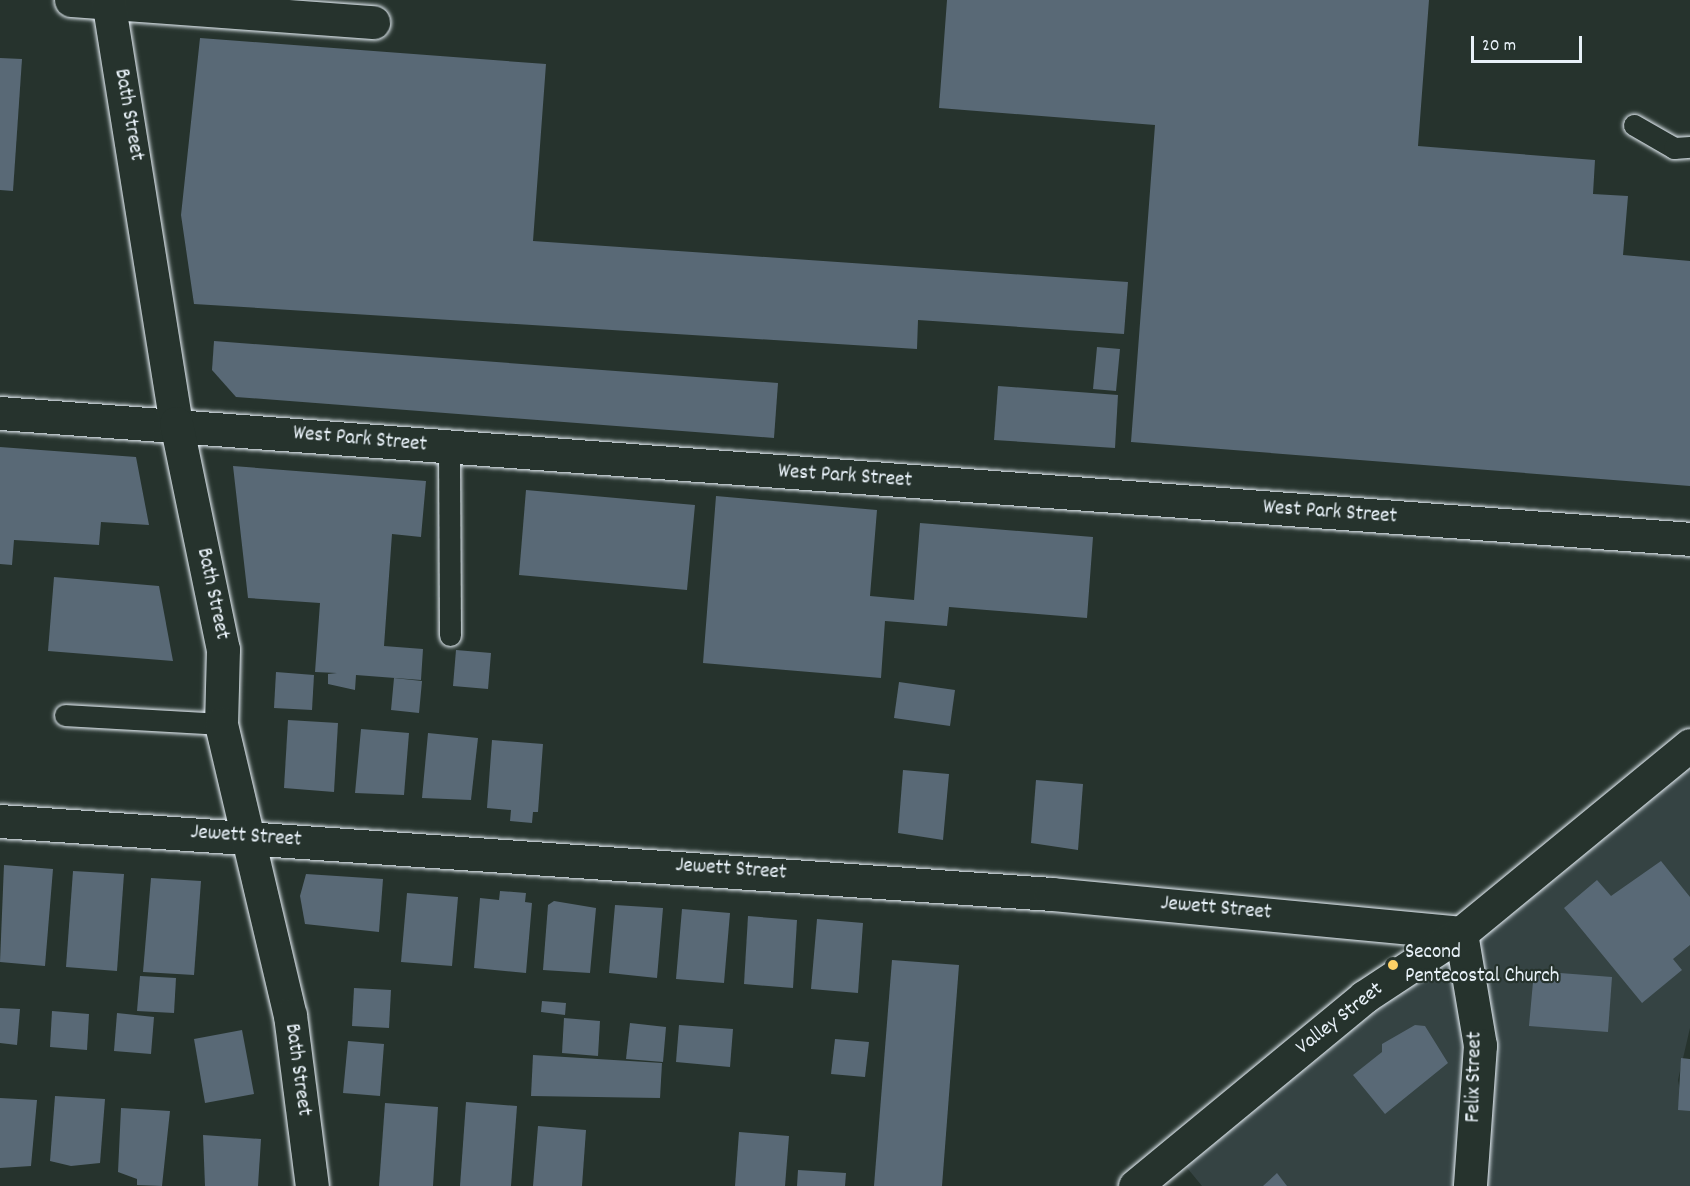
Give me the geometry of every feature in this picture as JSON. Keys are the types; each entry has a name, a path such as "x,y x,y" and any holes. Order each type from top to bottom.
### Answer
{"street":[{"path":"71,0 373,22"},
{"name":"Bath Street","path":"108,2 176,423 224,649 221,724 290,1015 312,1186"},
{"name":"West Park Street","path":"0,413 176,423 449,447 1690,539"},
{"name":"Valley Street","path":"1135,1186 1364,997 1461,933 1690,745"},
{"name":"Jewett Street","path":"0,821 247,836 1040,893 1461,933"},
{"name":"Felix Street","path":"1461,933 1480,1045 1470,1186"}],"lane":[{"path":"1634,125 1674,148 1690,147"},
{"path":"449,447 450,635"},
{"path":"65,715 221,724"}],"shaded area":[{"path":"1690,737 1690,1028 1678,1080 1681,1096 1690,1100 1690,1186 1202,1186 1179,1158"}],"building":[{"path":"947,0 1429,0 1418,146 1595,160 1593,194 1628,196 1623,255 1690,261 1690,486 1131,442 1155,125 939,108"},
{"path":"200,38 546,64 533,241 1128,282 1124,334 918,320 917,349 194,304 181,215"},
{"path":"0,58 22,59 13,191 0,190"},
{"path":"214,341 778,383 774,438 236,397 212,370"},
{"path":"1097,347 1120,349 1116,391 1093,389"},
{"path":"998,386 1118,395 1115,448 994,440"},
{"path":"0,447 136,457 149,525 101,522 99,545 14,540 12,565 0,564"},
{"path":"233,466 426,481 421,537 392,534 384,646 423,649 421,680 356,675 355,690 328,684 328,674 337,673 315,672 320,603 248,598"},
{"path":"526,490 695,505 687,590 519,575"},
{"path":"716,496 877,510 870,596 914,600 920,523 1093,537 1087,618 949,607 947,626 885,621 881,678 703,663"},
{"path":"54,577 159,586 173,661 48,651"},
{"path":"456,650 491,653 488,689 453,686"},
{"path":"276,672 314,675 312,710 274,708"},
{"path":"394,678 422,681 419,713 391,710"},
{"path":"899,682 955,690 950,726 894,718"},
{"path":"288,720 338,723 334,792 284,788"},
{"path":"361,729 409,733 404,795 355,793"},
{"path":"428,733 478,738 471,800 422,798"},
{"path":"492,740 543,744 538,812 533,812 532,823 510,821 511,810 487,808"},
{"path":"903,770 949,774 943,840 898,833"},
{"path":"1036,780 1083,784 1078,850 1031,843"},
{"path":"1661,861 1690,897 1690,945 1673,959 1682,970 1642,1003 1564,908 1597,880 1611,896"},
{"path":"4,865 53,869 45,966 0,962"},
{"path":"73,871 124,874 117,971 66,967"},
{"path":"306,874 383,879 379,932 305,924 300,896"},
{"path":"151,878 201,881 194,975 143,972"},
{"path":"500,891 526,893 525,902 532,903 526,973 474,968 480,898 499,900"},
{"path":"407,893 458,897 452,966 401,962"},
{"path":"554,901 596,908 590,973 543,970 548,905"},
{"path":"615,905 663,908 657,978 609,973"},
{"path":"682,909 730,913 724,983 676,979"},
{"path":"748,916 797,920 793,988 744,984"},
{"path":"817,919 863,923 858,993 811,989"},
{"path":"892,960 959,965 942,1186 874,1186"},
{"path":"1534,971 1612,977 1608,1032 1529,1026"},
{"path":"140,976 176,978 174,1013 137,1011"},
{"path":"354,988 391,990 389,1028 352,1026"},
{"path":"542,1001 566,1003 565,1015 541,1012"},
{"path":"0,1008 20,1009 17,1045 0,1043"},
{"path":"52,1011 89,1014 87,1050 50,1047"},
{"path":"117,1013 154,1017 151,1054 114,1051"},
{"path":"564,1018 600,1021 598,1056 562,1053"},
{"path":"630,1023 666,1027 663,1062 626,1059"},
{"path":"679,1025 733,1029 730,1067 676,1062"},
{"path":"1415,1025 1425,1026 1448,1063 1385,1114 1353,1075 1382,1052 1382,1044"},
{"path":"242,1030 254,1094 205,1103 194,1039"},
{"path":"835,1039 869,1042 865,1077 831,1074"},
{"path":"348,1041 384,1044 380,1096 343,1093"},
{"path":"533,1055 662,1063 660,1098 531,1096"},
{"path":"1681,1058 1690,1059 1690,1111 1678,1110"},
{"path":"55,1096 105,1099 100,1163 71,1166 50,1161"},
{"path":"0,1098 37,1100 31,1166 0,1168"},
{"path":"466,1102 517,1106 511,1186 460,1186"},
{"path":"385,1103 438,1107 433,1186 379,1186"},
{"path":"121,1108 170,1111 162,1186 137,1185 137,1179 118,1172"},
{"path":"538,1126 586,1130 582,1186 533,1186"},
{"path":"739,1132 789,1136 785,1186 735,1186"},
{"path":"203,1135 261,1139 258,1186 205,1186"},
{"path":"798,1170 846,1173 845,1186 797,1186"},
{"path":"1277,1173 1287,1186 1263,1186"}],"place":[{"name":"Second Pentecostal Church","path":"1393,965"}]}
